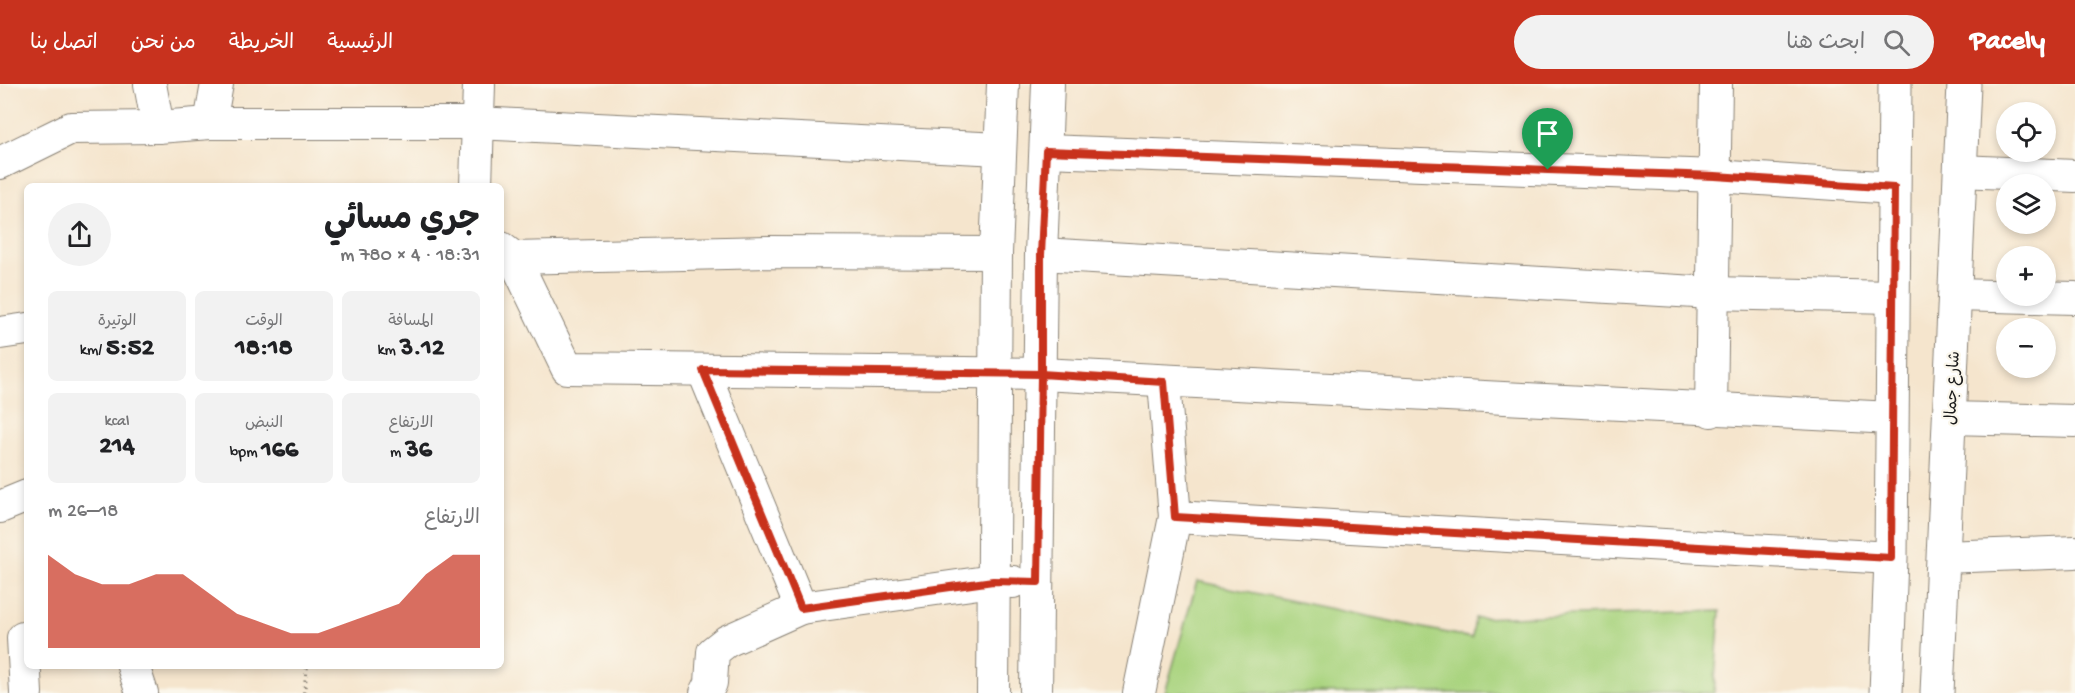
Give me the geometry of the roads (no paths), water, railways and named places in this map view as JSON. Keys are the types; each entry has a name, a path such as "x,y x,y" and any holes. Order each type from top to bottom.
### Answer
{"main road":[{"path":"1886,693 1891,558 1895,84"},
{"name":"شارع جمال","path":"1937,693 1964,84"}],"street":[{"path":"150,84 158,127"},
{"path":"210,123 217,84"},
{"path":"476,183 476,123 479,84"},
{"path":"993,693 994,374 1003,84"},
{"path":"1036,693 1041,255 1048,84"},
{"path":"1711,411 1716,84"},
{"path":"0,163 71,128 158,127 210,123 476,123 1000,149"},
{"path":"1046,151 1715,176 1894,188"},
{"path":"1960,171 2075,176"},
{"path":"996,253 508,253 567,368 1041,374 1711,411 1892,418"},
{"path":"1041,255 1713,293 1893,297"},
{"path":"1955,296 2075,298"},
{"path":"703,370 801,608"},
{"path":"1139,693 1175,517 1164,382"},
{"path":"1949,418 2075,421"},
{"path":"0,507 24,497"},
{"path":"1175,517 1891,558"},
{"path":"1943,557 2075,552"},
{"path":"706,693 711,683 713,652 727,641 801,608 993,581 1038,582"},
{"path":"17,639 26,693"},
{"path":"134,669 142,693"}]}
